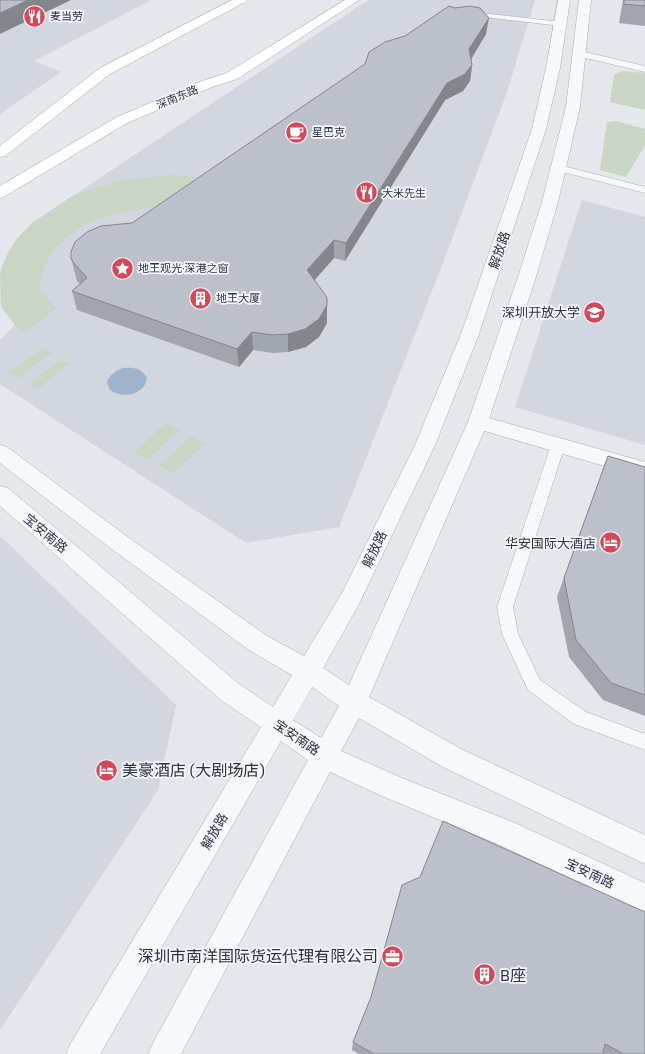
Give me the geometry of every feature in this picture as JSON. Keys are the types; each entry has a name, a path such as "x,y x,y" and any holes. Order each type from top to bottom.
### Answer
{"main road":[{"path":"0,153 105,71 241,0"},
{"name":"深南东路","path":"0,193 122,120 207,84 232,76 353,0"}],"street":[{"name":"解放路","path":"82,1054 350,599 425,446 470,334 539,129 553,68 564,0"},
{"path":"164,1054 354,702 478,422 526,280 559,168 573,107 585,0"},
{"path":"478,422 645,470"},
{"path":"0,452 218,615 258,643 308,671 354,702 452,758 645,850"},
{"name":"宝安南路","path":"0,494 230,692 326,756 392,787 505,833 645,898"}],"lane":[{"path":"459,13 561,24"},
{"path":"580,50 645,61"},
{"path":"580,50 645,68"},
{"path":"559,168 645,190"},
{"path":"558,445 505,607 510,634 534,685 580,718 645,742"}],"shaded area":[{"path":"0,0 151,0 34,61 61,72 0,114"},
{"path":"368,0 535,0 507,92 443,263 339,527 246,543 0,384 0,340 15,325 1,307 1,269 8,253 17,239 32,223"},
{"name":"深圳开放大学","path":"582,200 645,217 645,445 515,407"},
{"path":"0,536 176,705 158,790 0,1030"}],"green space":[{"path":"622,71 645,73 645,110 610,102 614,75"},
{"path":"615,121 645,129 645,145 626,177 600,170 607,122"},
{"path":"173,175 195,177 188,189 171,209 137,209 118,213 91,222 67,237 49,258 41,280 40,287 42,292 56,308 26,333 15,325 1,307 1,269 8,253 17,239 32,223 71,197 88,190 130,179"},
{"path":"42,348 52,352 19,378 9,373"},
{"path":"59,360 68,364 38,389 29,385"},
{"path":"165,423 180,429 148,460 134,453"},
{"path":"191,435 205,443 174,473 159,466"}],"water":[{"path":"123,368 134,368 140,370 147,378 145,384 138,392 126,395 115,393 110,390 107,382 108,379 118,370"}],"building":[{"path":"0,0 28,0 0,13"},
{"path":"624,0 645,0 645,6 624,4"},
{"path":"449,6 455,8 470,6 480,8 489,18 469,49 472,65 465,74 447,83 346,243 334,240 307,270 327,298 327,305 319,319 305,329 288,334 272,335 252,332 237,349 72,291 87,278 73,262 71,252 75,242 87,232 101,226 132,223 365,64 369,52 385,42 405,36"},
{"name":"华安国际大酒店","path":"608,456 645,467 645,695 611,683 576,640 564,578"},
{"name":"B座","path":"443,821 645,912 645,1054 624,1054 605,1044 603,1054 374,1054 353,1042 371,997 402,885 420,877"}],"place":[{"name":"麦当劳","path":"34,16"},
{"name":"星巴克","path":"297,132"},
{"name":"大米先生","path":"366,193"},
{"name":"地王观光·深港之窗","path":"122,268"},
{"name":"地王大厦","path":"200,298"},
{"name":"深圳开放大学","path":"595,312"},
{"name":"华安国际大酒店","path":"611,543"},
{"name":"美豪酒店 (大剧场店)","path":"106,770"},
{"name":"深圳市南洋国际货运代理有限公司","path":"393,956"},
{"name":"B座","path":"484,975"}]}
